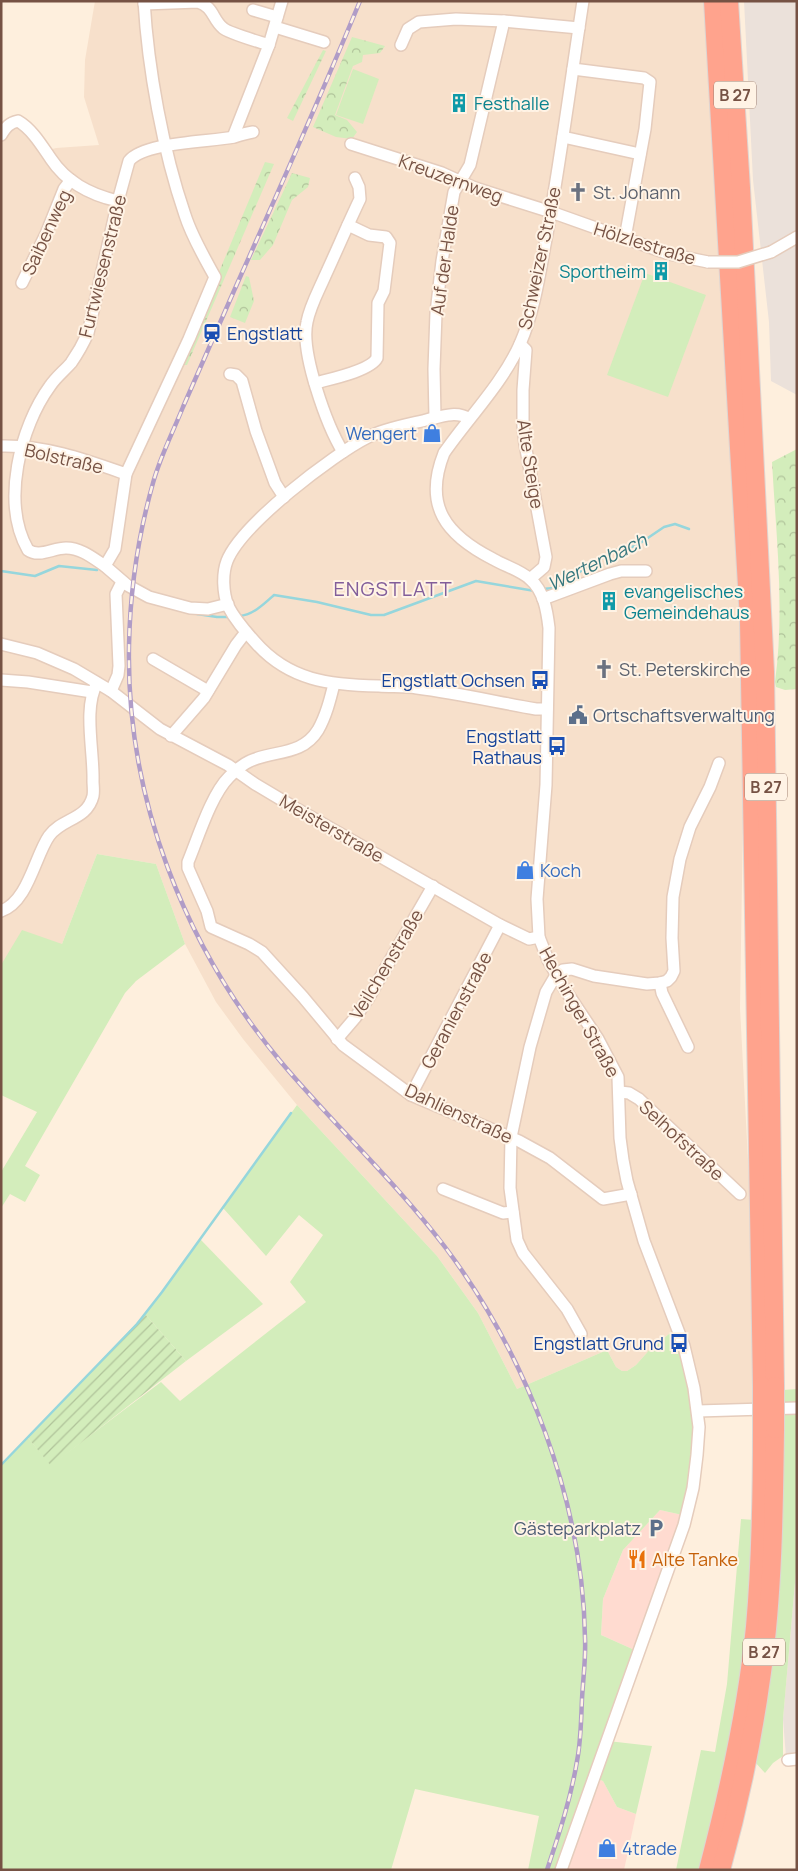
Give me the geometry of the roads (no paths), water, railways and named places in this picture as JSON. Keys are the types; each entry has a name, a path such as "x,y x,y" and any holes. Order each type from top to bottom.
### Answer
{"highway":[{"name":"B 27","path":"713,1 749,620 768,1386"},
{"name":"B 27","path":"721,1870 739,1799 762,1671 772,1556 768,1429 764,672 740,178 729,1"},
{"name":"B 27","path":"708,1870 735,1757 755,1627 768,1429"}],"street":[{"path":"233,137 269,46 282,1"},
{"name":"Schweizer Straße","path":"533,583 459,538 450,528 443,518 436,495 436,475 444,453 500,378 520,344 527,326 537,287 551,212 583,1"},
{"path":"230,608 208,609 180,606 149,597 122,582 105,566 115,549 126,474 189,339 215,277 185,216 167,146 152,71 144,2 198,2 210,9 223,28 269,46"},
{"path":"253,10 324,42"},
{"path":"401,45 408,29 419,22 456,19 504,21 579,28"},
{"name":"Auf der Halde","path":"435,418 436,313 442,261 454,192 470,165 504,21"},
{"path":"573,69 644,78 650,82 640,154 624,238"},
{"path":"1,135 10,123 18,121 24,124 60,171 83,189 118,201"},
{"path":"167,146 233,137 253,132"},
{"path":"563,137 640,154"},
{"name":"Kreuzernweg","path":"351,144 442,173 475,188 551,212"},
{"name":"Furtwiesenstraße","path":"105,566 77,550 67,548 36,553 28,550 21,534 15,487 21,447 26,432 50,386 82,347 88,333 126,168 134,156 142,152 167,146"},
{"path":"343,452 330,428 306,342 307,320 360,199 359,187 355,178"},
{"name":"Saibenweg","path":"22,283 46,234 64,189 71,180"},
{"name":"Hölzlestraße","path":"551,212 669,254 708,262 738,262 770,252 797,237"},
{"path":"316,383 351,373 373,363 377,358 378,303 384,291 390,243 386,237 369,235 348,225"},
{"name":"Alte Steige","path":"520,344 526,350 523,390 525,444 546,557 544,567 533,583"},
{"path":"230,374 239,378 244,386 262,448 275,483 284,497"},
{"path":"469,419 460,414 435,418 390,429 368,437 343,452 284,497 242,538 227,560 224,579 230,608 238,622 261,649 285,669 300,675 334,684 414,687 536,709 547,709 549,628 547,610 543,599 533,583"},
{"name":"Bolstraße","path":"1,446 21,447 63,454 126,474"},
{"path":"543,599 621,571 646,572"},
{"path":"111,691 118,675 119,666 116,594 122,582"},
{"path":"171,736 208,691 246,632"},
{"name":"Meisterstraße","path":"1,644 38,653 65,665 94,687 111,691 171,736 236,770 297,808 500,925 529,939 539,937"},
{"path":"153,659 208,691"},
{"path":"1,680 94,687 90,733 93,764 93,796 83,814 60,824 54,830 48,838 38,862 22,891 10,906 1,911"},
{"path":"236,770 250,760 292,750 308,742 317,731 326,711 334,684"},
{"name":"Hechinger Straße","path":"547,709 546,785 537,899 539,937 556,975 610,1060 618,1077 620,1092 620,1138 631,1194 644,1241 679,1330 689,1365 698,1412 697,1455 687,1516 561,1870"},
{"path":"581,1334 566,1309 520,1249 517,1240 510,1188 511,1136 530,1046 546,992 556,975 563,970 572,969 594,976 635,982 660,984 667,982 674,971 672,938 673,897 680,859 690,827 710,787 719,763"},
{"name":"Dahlienstraße","path":"236,770 218,790 188,862 188,868 207,911 211,927 262,952 343,1045 411,1094 511,1136 550,1158 603,1199 631,1194"},
{"name":"Veilchenstraße","path":"337,1039 355,1018 433,886"},
{"name":"Geranienstraße","path":"411,1094 500,925"},
{"path":"660,984 662,993 688,1048"},
{"name":"Selhofstraße","path":"620,1092 629,1093 639,1099 740,1194"},
{"path":"443,1189 503,1212 513,1212"},
{"path":"698,1412 797,1408"}],"waterway":[{"name":"Wertenbach","path":"543,589 553,588 616,550 636,546 664,527 675,524 689,529"},
{"name":"Wertenbach","path":"1,571 35,576 59,566 97,570"},
{"name":"Wertenbach","path":"239,616 254,611 274,595 317,602 371,615 384,615 476,581 535,591"},
{"name":"Wertenbach","path":"197,614 231,617"},
{"path":"1,1465 137,1324 291,1113"}],"railway":[{"path":"360,1 156,473 143,523 133,584 129,646 131,702 138,758 150,813 168,867 189,919 216,969 246,1017 281,1062 406,1199 445,1247 474,1289 501,1335 525,1382 545,1432 574,1534 582,1586 585,1646 578,1753 568,1802 547,1870"}],"place":[{"name":"Festhalle","path":"459,103"},
{"name":"St. Johann","path":"578,192"},
{"name":"Sportheim","path":"661,271"},
{"name":"Engstlatt","path":"212,333"},
{"name":"Wengert","path":"432,433"},
{"name":"evangelisches Gemeindehaus","path":"609,601"},
{"name":"St. Peterskirche","path":"604,669"},
{"name":"Engstlatt Ochsen","path":"540,680"},
{"name":"Ortschaftsverwaltung","path":"578,715"},
{"name":"Engstlatt Rathaus","path":"557,746"},
{"name":"Koch","path":"525,870"},
{"name":"Engstlatt Grund","path":"679,1343"},
{"name":"Gästeparkplatz","path":"656,1528"},
{"name":"Alte Tanke","path":"637,1559"},
{"name":"4trade","path":"607,1848"}],"district":[{"name":"ENGSTLATT","path":"393,588"}]}
